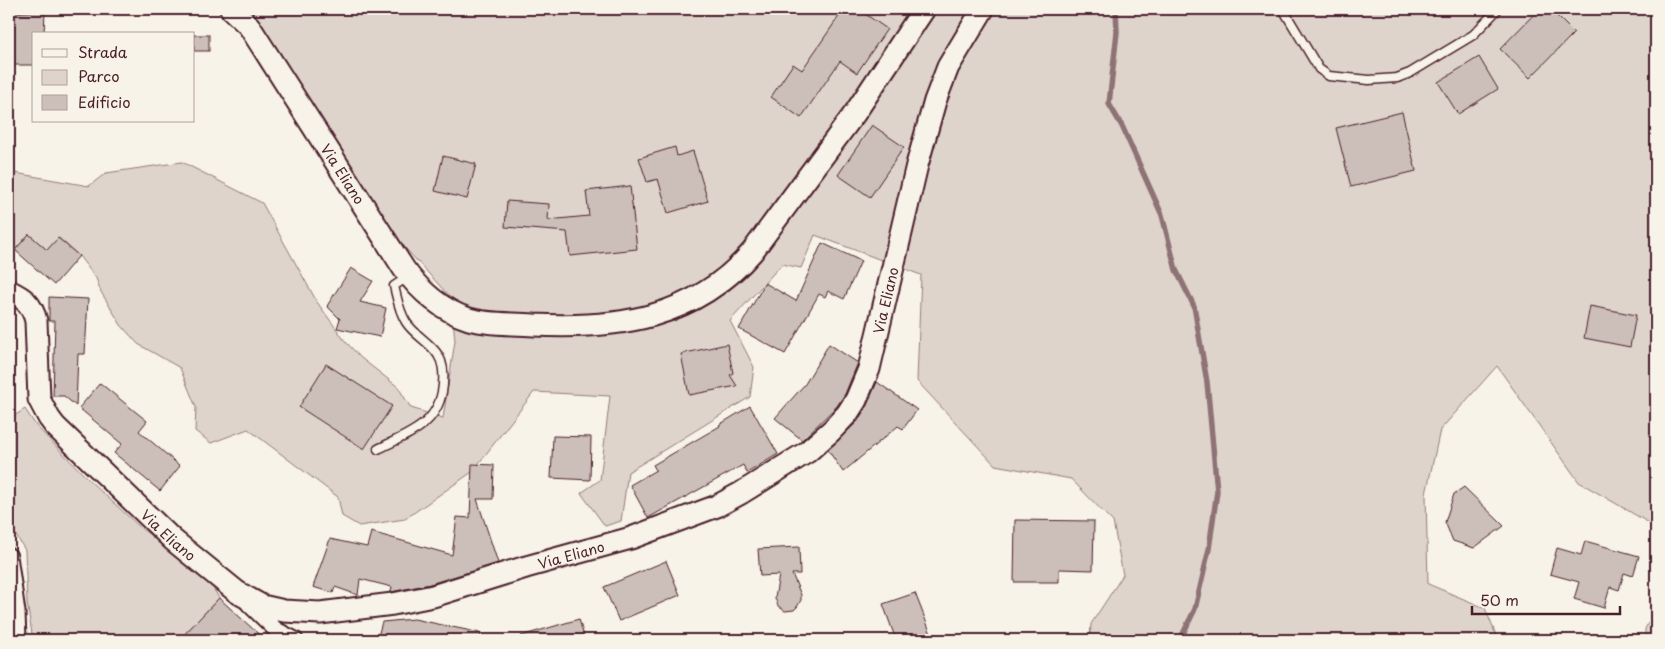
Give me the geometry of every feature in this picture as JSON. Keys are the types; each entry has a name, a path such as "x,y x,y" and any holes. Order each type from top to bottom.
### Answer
{"street":[{"name":"Via Eliano","path":"231,9 249,26 409,276 424,292 447,309 470,319 569,326 608,324 650,316 701,294 728,277 752,252 855,113 924,9"},
{"name":"Via Eliano","path":"9,291 23,298 31,305 34,311 39,399 55,426 173,540 237,592 262,606 304,613 374,607 434,596 531,566 619,542 683,519 741,494 808,452 847,414 856,400 865,379 917,165 935,101 948,67 983,9"},
{"path":"9,556 17,612 18,640"},
{"path":"237,592 276,630 295,640"}],"lane":[{"path":"1282,9 1319,69 1329,76 1368,80 1396,78 1410,73 1473,35 1498,9"},
{"path":"378,449 428,421 438,408 442,397 443,368 438,355 407,324 400,310 394,286 409,276"}],"green space":[{"path":"251,9 1656,9 1656,527 1579,482 1497,366 1440,430 1426,494 1428,584 1485,608 1498,640 1090,640 1091,624 1123,575 1113,522 1071,479 995,465 917,381 921,275 815,235 801,268 782,264 730,321 754,367 750,397 628,472 621,521 605,526 581,493 600,480 610,396 534,392 472,472 405,519 359,526 342,516 338,497 248,429 211,443 195,431 196,407 180,368 138,344 121,325 101,292 96,278 79,256 59,238 47,250 29,234 15,250 9,253 9,172 89,186 106,173 182,162 262,203 317,302 345,341 361,358 398,387 411,408 443,418 455,341 451,298 396,238"},
{"path":"25,409 37,427 92,483 142,529 210,583 219,598 183,636 187,640 33,640 27,603 25,550 9,524 9,417"},
{"path":"1656,608 1656,640 1645,640 1645,629"}],"building":[{"path":"844,9 858,9 887,29 857,73 840,61 801,118 771,97 793,64 802,70"},
{"path":"1539,9 1550,9 1574,33 1530,78 1500,49"},
{"path":"45,11 44,32 32,32 32,65 9,65 9,13"},
{"path":"195,35 209,35 209,51 195,51"},
{"path":"1479,57 1498,89 1458,114 1438,82"},
{"path":"1402,112 1416,171 1351,187 1336,128"},
{"path":"872,125 904,147 870,197 838,175"},
{"path":"675,147 677,156 693,151 708,201 668,213 658,179 647,182 639,158"},
{"path":"443,156 476,164 467,199 435,191"},
{"path":"630,186 637,249 570,256 567,232 505,227 507,201 549,204 548,220 589,216 586,191"},
{"path":"29,234 47,250 58,238 79,256 54,285 15,250"},
{"path":"822,243 861,261 844,299 828,291 825,297 819,294 785,354 739,329 765,283 796,301"},
{"path":"351,268 373,281 360,302 386,308 380,337 337,328 340,319 327,306"},
{"path":"49,297 88,299 85,354 78,354 76,406 64,396 53,396 55,321 49,321"},
{"path":"1590,306 1636,315 1630,347 1584,338"},
{"path":"727,344 733,373 730,375 737,386 689,395 681,354"},
{"path":"829,344 858,363 845,394 837,406 802,440 775,418 805,384"},
{"path":"326,364 392,406 364,449 299,407"},
{"path":"877,382 917,410 903,429 898,426 843,472 828,450 858,421"},
{"path":"100,383 147,421 139,431 180,466 160,491 114,453 122,444 79,408"},
{"path":"750,406 778,454 747,473 743,465 648,518 630,485 656,470 653,465"},
{"path":"553,436 591,437 590,480 551,478"},
{"path":"472,464 494,465 493,499 477,499 498,563 430,584 391,592 392,587 360,579 358,595 335,587 333,593 313,587 330,539 367,547 371,532 452,555 457,517 470,518"},
{"path":"1464,487 1504,526 1474,548 1453,541 1445,522 1454,494"},
{"path":"1015,520 1094,521 1093,570 1059,569 1059,582 1014,582"},
{"path":"1585,541 1639,556 1633,576 1624,573 1619,590 1610,587 1604,608 1574,599 1579,582 1550,574 1557,548 1581,555"},
{"path":"799,547 800,574 792,574 801,595 801,600 794,610 785,611 778,606 775,598 779,575 760,576 758,549"},
{"path":"666,561 680,595 619,621 604,587"},
{"path":"915,593 931,634 915,640 896,640 883,604"},
{"path":"219,598 265,640 179,640"},
{"path":"414,619 481,633 480,640 377,640 382,622"},
{"path":"579,619 585,640 521,640 521,636"}],"waterway":[{"path":"1116,9 1117,32 1109,104 1122,126 1162,215 1176,270 1194,306 1207,382 1217,491 1209,549 1195,609 1180,640"}]}
